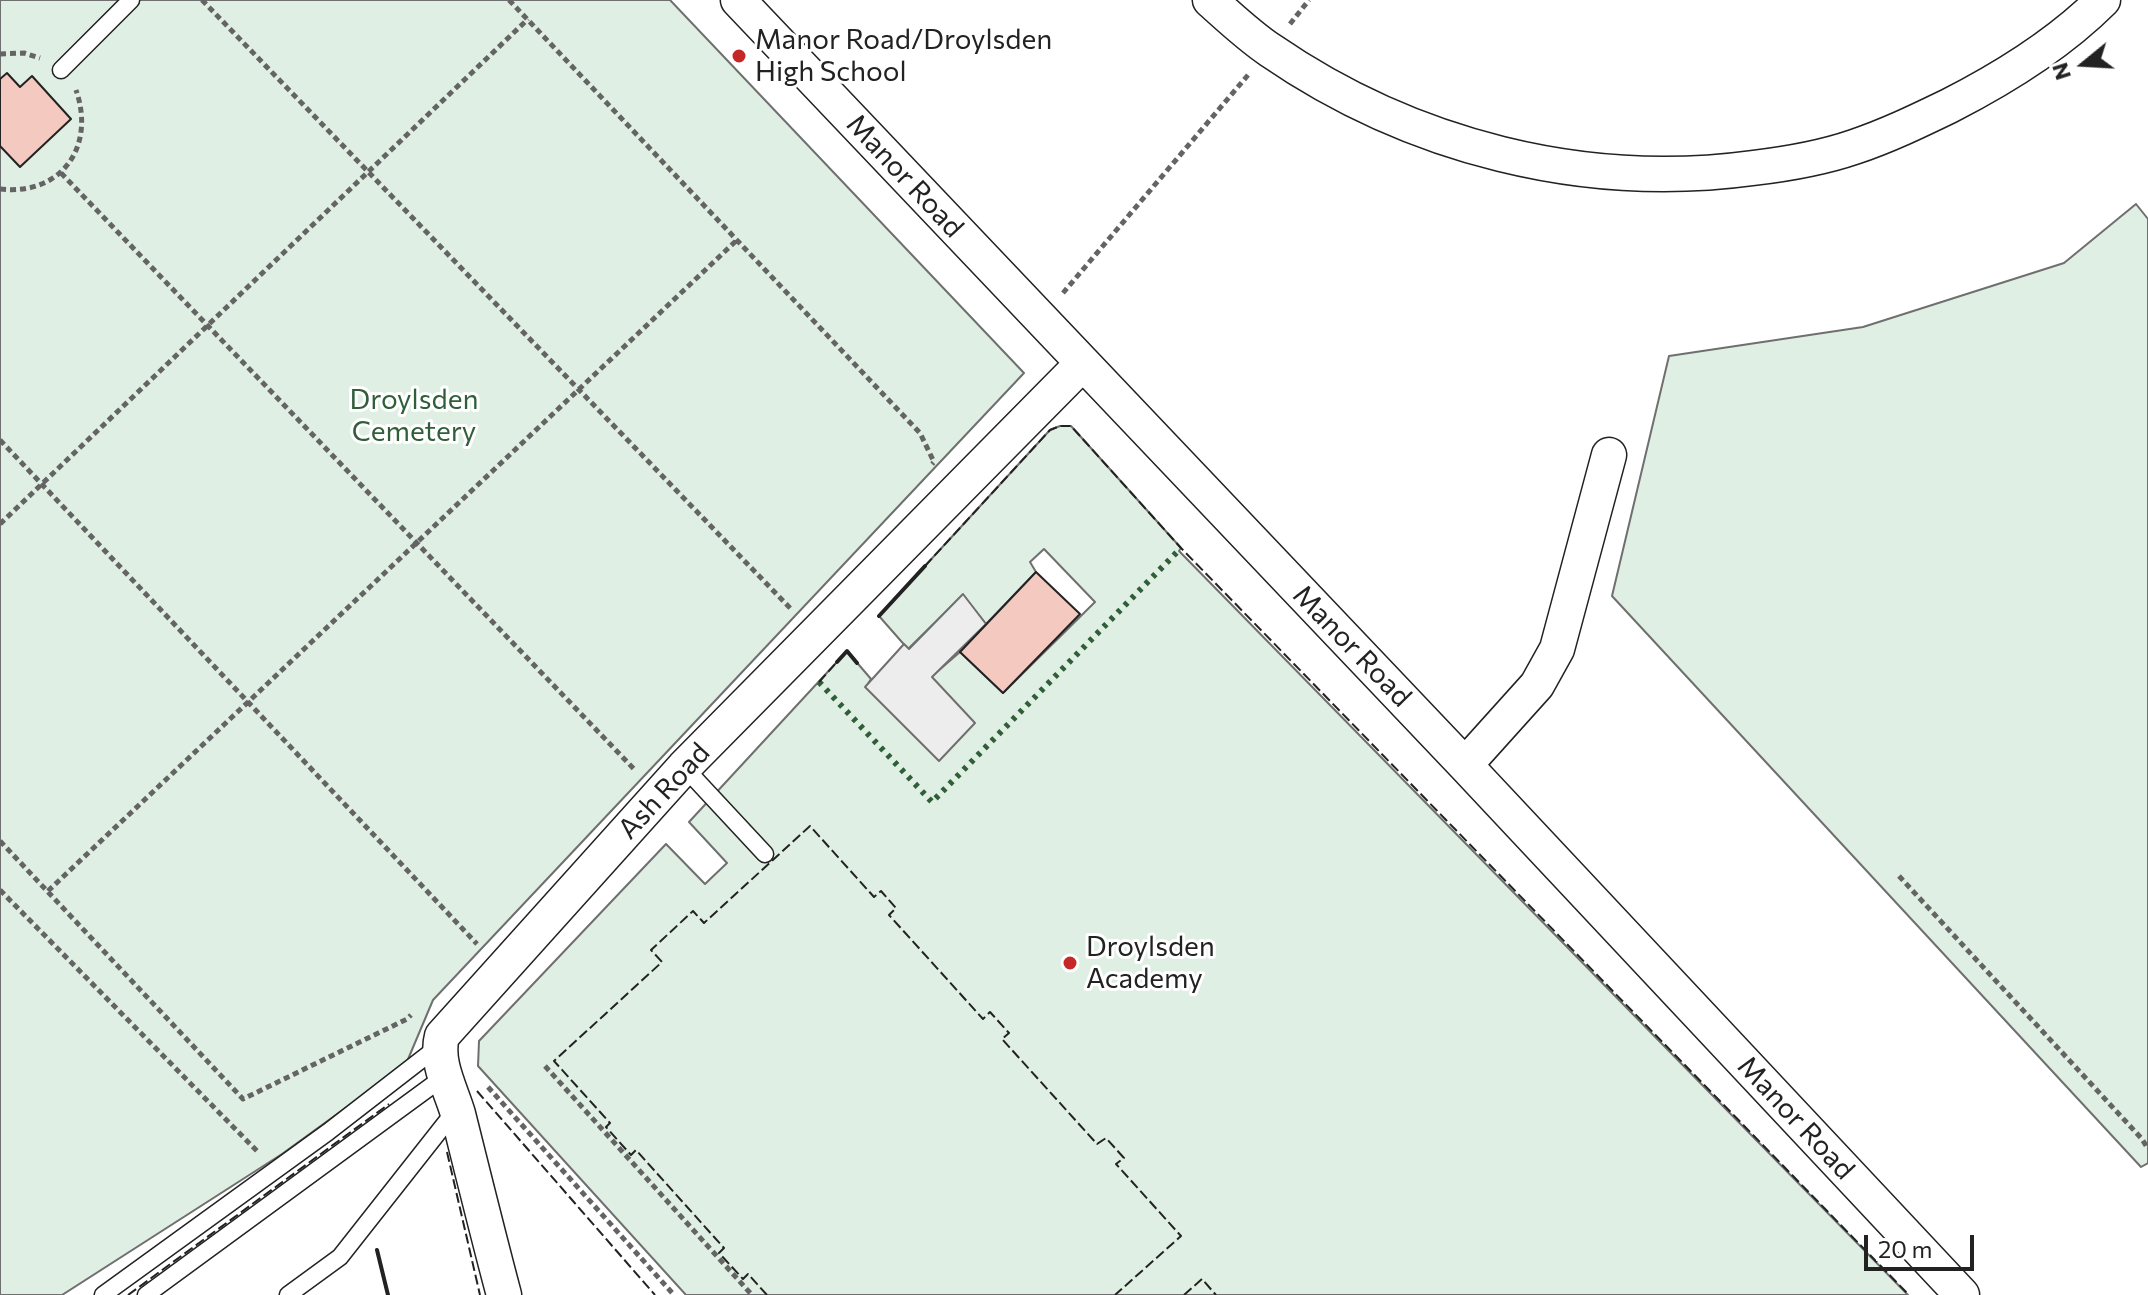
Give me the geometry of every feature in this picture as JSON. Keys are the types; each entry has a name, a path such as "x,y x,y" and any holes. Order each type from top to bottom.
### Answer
{"street":[{"name":"Manor Road","path":"738,0 1465,765 1962,1295"},
{"path":"1210,0 1270,50 1345,95 1421,130 1469,146 1564,168 1634,175 1715,173 1781,165 1853,148 1916,122 1991,85 2053,42 2103,0"},
{"name":"Ash Road","path":"442,1061 442,1036 684,767 1083,363"},
{"path":"1465,765 1537,685 1557,649 1609,455"},
{"path":"442,1061 504,1295"}],"lane":[{"path":"61,70 131,0"},
{"path":"684,767 765,854"},
{"path":"103,1295 275,1170 442,1061"},
{"path":"146,1295 442,1061"},
{"path":"288,1295 340,1257 456,1109"}],"path":[{"path":"202,0 793,611"},
{"path":"509,0 920,433 934,462 923,473"},
{"path":"1040,319 1270,50 1309,0"},
{"path":"0,524 528,19"},
{"path":"0,189 19,191 42,185 61,173 75,155"},
{"path":"61,173 639,774"},
{"path":"48,891 737,240"},
{"path":"0,440 478,945"},
{"path":"0,841 243,1099 407,1019 417,1009"},
{"path":"1899,876 2148,1149"},
{"path":"0,890 275,1170"},
{"path":"467,955 488,933"},
{"path":"545,1066 752,1295"},
{"path":"484,1083 674,1295"}],"green space":[{"name":"Droylsden Cemetery","path":"0,0 670,0 1024,373 433,1000 406,1064 282,1154 62,1295 0,1295"},
{"path":"2136,204 2148,219 2148,1163 2141,1167 1612,596 1669,356 1863,327 2064,263"},
{"name":"Droylsden Academy","path":"1071,426 1181,548 1179,551 1908,1295 686,1295 478,1066 479,1041 666,844 705,884 727,863 689,822 847,651 871,679 866,687 931,677 960,652 1003,693 1095,602 1044,549 1030,562 1036,572 986,624 963,595 908,649 879,616 1050,430"}],"shaded area":[{"path":"963,594 986,624 932,677 975,723 939,761 865,687 904,644 909,649"}],"building":[{"path":"7,73 20,87 32,76 71,119 20,167 0,146 0,79"},
{"path":"1036,572 1080,614 1003,693 960,652"}],"hedge":[{"path":"819,682 932,802 1181,548"}],"fence":[{"path":"925,566 1050,430 1071,426 1181,548 1909,1295"},
{"path":"819,682 837,662"},
{"path":"767,1295 748,1274 743,1279 719,1253 724,1248 636,1150 631,1155 606,1127 610,1123 554,1061 662,962 651,950 693,911 704,923 810,826 874,897 881,891 896,908 889,915 983,1019 990,1012 1009,1033 1002,1039 1097,1144 1106,1138 1124,1158 1116,1164 1181,1236 1115,1295"},
{"path":"477,1091 655,1295"},
{"path":"128,1295 389,1104"},
{"path":"447,1152 480,1295"},
{"path":"1184,1295 1202,1279 1216,1295"}],"wall":[{"path":"879,616 925,566"},
{"path":"837,662 847,651 857,663"},
{"path":"377,1250 388,1295"}],"place":[{"name":"Manor Road/Droylsden High School","path":"739,56"},
{"name":"Droylsden Academy","path":"1070,963"}]}
